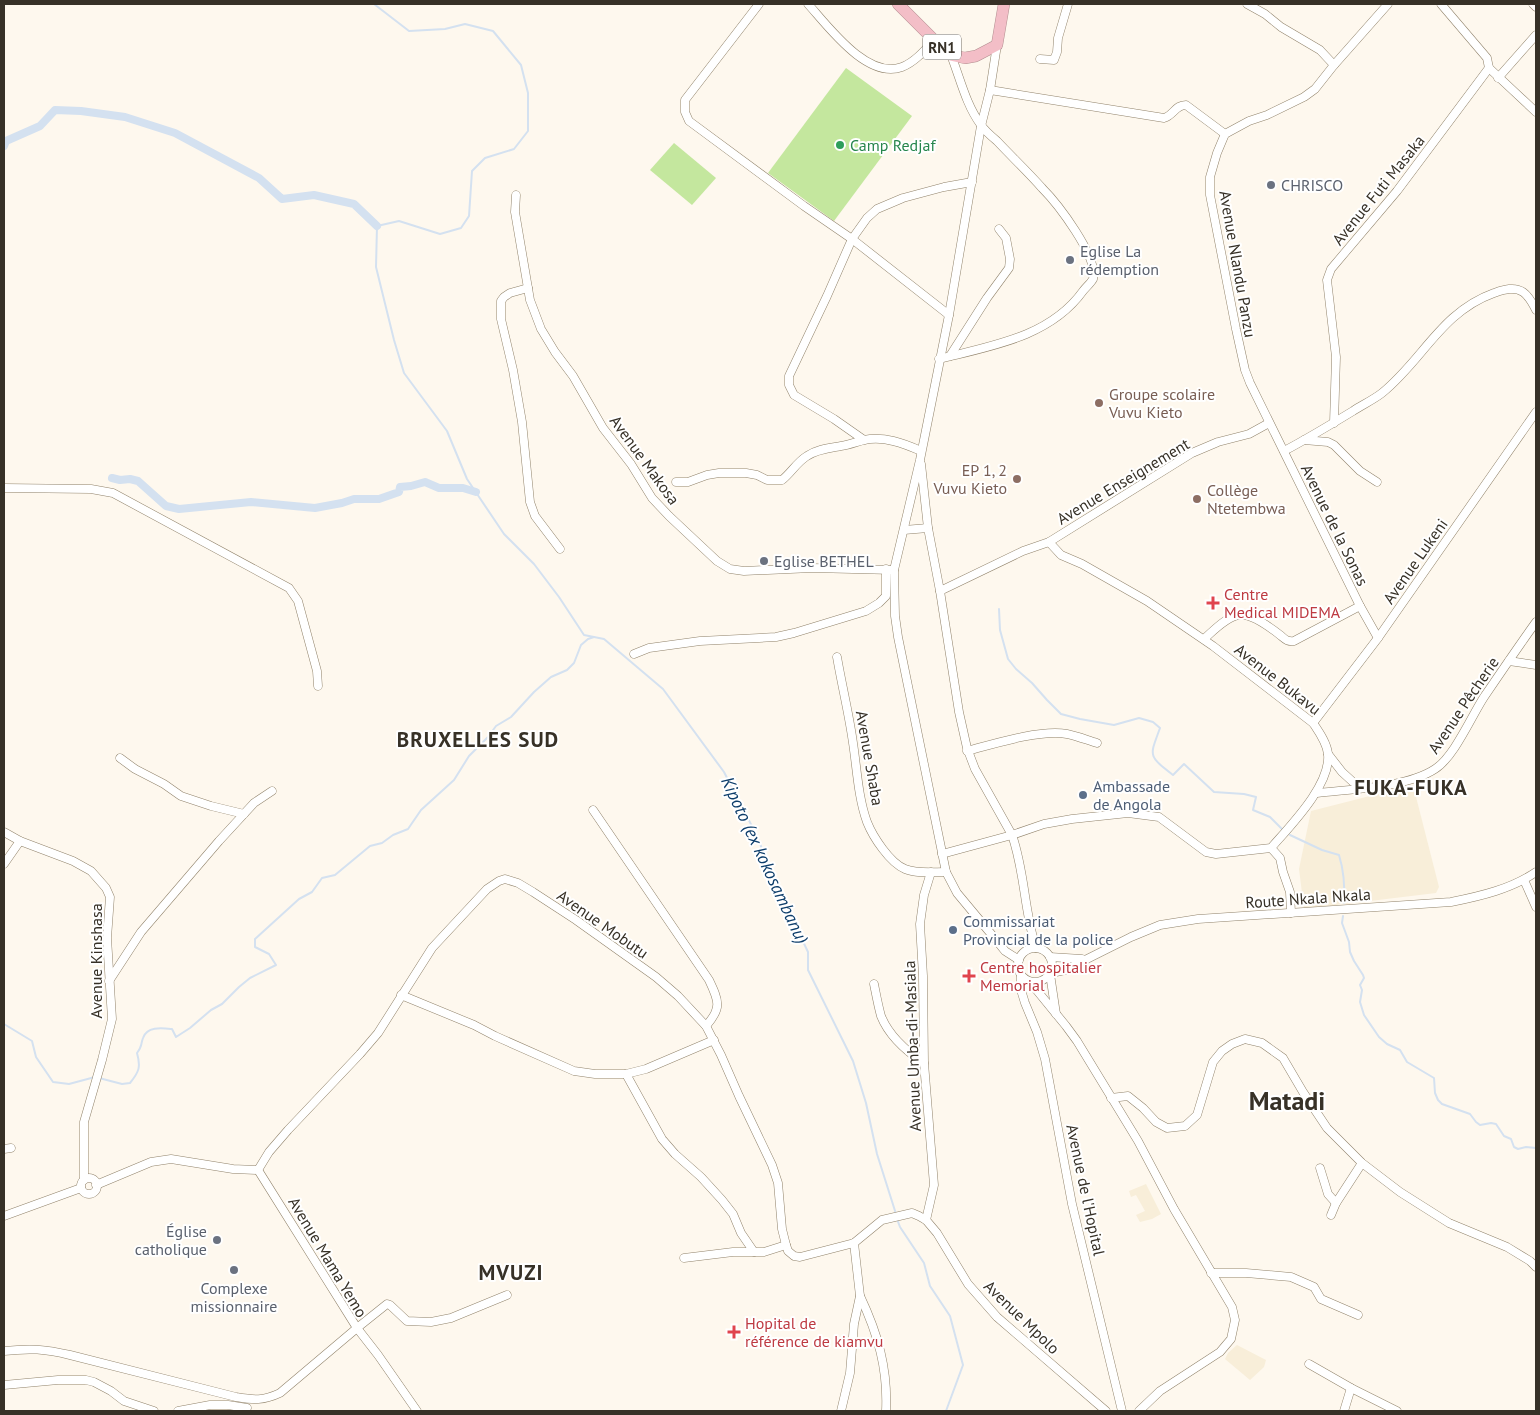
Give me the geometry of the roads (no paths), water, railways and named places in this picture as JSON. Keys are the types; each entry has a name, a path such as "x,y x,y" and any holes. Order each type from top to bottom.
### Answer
{"highway":[{"name":"RN1","path":"898,4 951,55 965,58 976,56 997,45"},
{"path":"997,45 1004,4"}],"street":[{"path":"759,4 685,100 684,112 689,121 852,239 949,315"},
{"path":"808,4 848,48 864,60 878,66 893,69 903,66 917,58 934,40"},
{"path":"1040,59 1054,60 1068,4"},
{"path":"1247,4 1266,14 1282,27 1320,50 1334,65"},
{"path":"990,90 1164,118 1168,117 1180,105 1186,105 1221,129 1225,134 1249,121 1267,115 1304,97 1315,89 1388,4"},
{"path":"1441,4 1487,58 1489,68 1536,112"},
{"path":"1533,4 1536,7"},
{"path":"1498,78 1536,35"},
{"path":"634,654 649,648 700,641 776,636 806,630 866,611 886,596 890,570 904,530 920,460 949,315 981,126 990,90 997,45"},
{"path":"939,359 1011,341 1034,330 1056,317 1077,300 1093,280 1093,267 1079,236 1064,214 1042,188 981,126 970,104 951,55"},
{"name":"Avenue Futi Masaka","path":"1334,423 1336,357 1327,280 1331,269 1397,191 1489,68"},
{"name":"Avenue Nlandu Panzu","path":"1225,134 1210,177 1210,194 1245,370 1269,423"},
{"path":"864,440 794,395 788,385 789,376 852,239 867,218 877,209 911,196 972,182"},
{"name":"Avenue Makosa","path":"516,195 515,212 532,310 541,329 573,376 603,428 631,464 652,498 675,522 717,561 730,568 744,571 812,568 890,570"},
{"path":"950,356 987,298 1009,268 1010,259 1006,238 999,229"},
{"path":"528,288 504,296 501,302 501,319 513,370 522,422 530,502 535,516 560,549"},
{"path":"1284,451 1380,394 1391,385 1442,327 1462,309 1481,298 1512,288 1525,293 1536,310"},
{"name":"Avenue Lukeni","path":"1313,723 1378,638 1536,412"},
{"name":"Avenue de la Sonas","path":"1269,423 1360,606 1378,638"},
{"name":"Avenue Enseignement","path":"940,591 1023,552 1049,542 1192,452 1218,442 1249,434 1269,423"},
{"path":"676,482 688,482 719,473 757,474 767,480 782,480 808,455 820,450 864,440 901,442 921,451"},
{"path":"1304,440 1328,442 1334,445 1360,471 1377,482"},
{"path":"920,460 928,528 940,591 958,712 968,751 975,769 1012,835 1019,859 1029,928 1036,948"},
{"path":"4,488 91,489 114,493 289,588 298,601 317,671 318,686"},
{"path":"904,530 928,528"},
{"name":"Avenue Bukavu","path":"1049,542 1060,555 1082,564 1147,601 1244,669 1313,723 1323,740 1328,754 1342,772 1353,782 1367,787"},
{"path":"890,570 898,637 946,872 957,893 996,941 1019,960"},
{"path":"1204,640 1221,624 1240,614 1268,626 1286,641 1294,641 1360,606"},
{"name":"Avenue Pêcherie","path":"1317,792 1402,782 1434,769 1446,760 1484,698 1536,622"},
{"name":"Avenue Shaba","path":"837,657 862,802 868,822 877,840 891,859 905,869 946,872"},
{"path":"1509,661 1536,665"},
{"path":"968,751 1044,734 1066,734 1097,743"},
{"path":"942,854 1012,835 1044,824 1128,812 1159,817 1206,852 1216,854 1271,848 1317,792 1326,770 1328,754"},
{"path":"120,758 134,770 164,784 181,796 244,814"},
{"path":"109,980 141,932 218,841 254,802 272,791"},
{"path":"593,810 709,980 717,998 716,1015 706,1026"},
{"name":"Avenue Kinshasa","path":"4,832 20,841 73,861 90,871 106,888 110,897 107,938 112,1019 84,1122 83,1184"},
{"path":"4,864 20,841"},
{"path":"1271,848 1280,858 1290,892 1291,913"},
{"name":"Avenue Umba-di-Masiala","path":"926,1220 934,1185 924,1064 920,924 924,895 931,872"},
{"name":"Route Nkala Nkala","path":"1051,973 1060,971 1131,937 1160,926 1198,919 1451,902 1487,895 1524,880 1536,872"},
{"name":"Avenue Mobutu","path":"258,1170 269,1152 288,1130 378,1033 432,948 487,889 505,879 518,883 548,902 656,977 678,996 706,1026 772,1165 778,1183 782,1229 786,1245"},
{"path":"1524,880 1536,907"},
{"path":"1056,1014 1050,957 1042,950 1036,948 1029,950 1019,960 1021,975 1030,982 1056,1014 1066,1026 1138,1141 1174,1209 1232,1307 1235,1320 1231,1339 1220,1352 1160,1391 1139,1411"},
{"path":"1050,957 1084,959"},
{"path":"1030,982 1042,981 1051,973"},
{"name":"Avenue de l'Hopital","path":"1021,975 1021,990 1046,1059 1072,1204 1122,1411"},
{"path":"874,984 882,1016 889,1031 902,1046 924,1064"},
{"path":"401,996 474,1025 574,1071 595,1074 626,1074 646,1068 714,1040"},
{"path":"1111,1098 1128,1096 1156,1122 1167,1128 1185,1126 1197,1115 1213,1062 1222,1051 1232,1044 1246,1039 1262,1043 1283,1058 1327,1128 1362,1164 1400,1192 1450,1223 1507,1248 1530,1261 1536,1267"},
{"path":"626,1074 662,1139 722,1200 733,1214 741,1233 754,1252"},
{"path":"96,1184 151,1162 170,1159 233,1169 258,1170"},
{"path":"1331,1215 1336,1203 1362,1164"},
{"path":"1320,1168 1328,1194 1336,1203"},
{"name":"Avenue Mama Yemo","path":"4,1351 29,1349 55,1351 252,1400 264,1399 280,1393 357,1328 258,1170"},
{"path":"4,1216 83,1184 90,1178 94,1180 96,1189 90,1194 83,1192 83,1184"},
{"name":"Avenue Mpolo","path":"854,1243 882,1220 912,1212 926,1220 937,1233 968,1284 997,1317 1106,1411"},
{"path":"684,1258 733,1252 764,1252 786,1245 788,1251 794,1256 800,1257 854,1243 860,1296 872,1323 881,1354 887,1390 886,1411"},
{"path":"1211,1273 1246,1273 1292,1277 1314,1287 1321,1299 1358,1315"},
{"path":"417,1411 357,1328 387,1304 407,1321 431,1322 451,1318 507,1295"},
{"path":"841,1411 850,1373 854,1324 860,1296"},
{"path":"1309,1364 1397,1411"},
{"path":"4,1384 86,1380 102,1386 124,1401 154,1411"},
{"path":"1344,1411 1351,1388"},
{"path":"178,1411 210,1405 228,1405 246,1410 252,1400"}],"waterway":[{"name":"Kipoto (ex kokosambanu)","path":"374,4 409,31 445,29 465,24 493,31 521,65 528,93 528,131 514,149 485,158 472,171 469,216 461,228 440,234 399,221 377,226 376,267 404,373 447,431 467,479 504,534 534,564 584,635 604,639 663,689 724,772 757,836 774,880 808,952 808,970 853,1061 866,1103 877,1154 896,1214"},
{"path":"4,146 6,141 40,126 55,110 81,111 125,117 175,133 259,178 282,199 314,195 354,204 377,226"},
{"path":"112,478 138,481 166,506 179,509 251,502 315,508 354,499 379,499 399,492 400,487 425,482 439,488 463,488 476,492"},
{"path":"999,609 1000,630 1008,659 1061,714 1114,725 1139,718 1153,722 1160,728 1154,744 1153,754 1155,759 1173,775 1184,764 1214,792 1244,794 1256,797 1253,810 1270,817 1282,829"},
{"path":"99,1078 122,1084 130,1083 138,1069 137,1053 148,1031 164,1028 172,1029 176,1037 211,1010 222,1004 250,978 276,965 269,954 255,947 255,939 299,899 312,892 322,878 335,875 370,846 382,843 393,835 408,829 421,810 454,780 469,756 496,726 511,717 551,677 567,670 574,663 581,645 594,637"},
{"path":"1290,835 1322,850 1339,855 1344,879 1344,903"},
{"path":"1343,916 1342,923 1349,942 1350,952 1364,978 1360,985 1362,990 1360,1002 1364,1015 1379,1037 1387,1044 1400,1050 1407,1062 1434,1078 1435,1093 1442,1104 1470,1114 1480,1125 1496,1124 1504,1136 1511,1139 1514,1147 1518,1149 1526,1147 1536,1148"},
{"path":"4,1024 32,1041 36,1057 53,1082 69,1084 95,1077"},
{"name":"Kipoto (ex kokosambanu)","path":"897,1219 900,1227 924,1263 930,1286 950,1316 963,1365 946,1411"}],"place":[{"name":"Camp Redjaf","path":"840,145"},
{"name":"CHRISCO","path":"1271,185"},
{"name":"Eglise La rédemption","path":"1070,260"},
{"name":"Groupe scolaire Vuvu Kieto","path":"1099,403"},
{"name":"EP 1, 2 Vuvu Kieto","path":"1017,479"},
{"name":"Collège Ntetembwa","path":"1197,499"},
{"name":"Eglise BETHEL","path":"764,561"},
{"name":"Centre Medical MIDEMA","path":"1213,603"},
{"name":"Ambassade de Angola","path":"1083,795"},
{"name":"Commissariat Provincial de la police","path":"953,930"},
{"name":"Centre hospitalier Memorial","path":"969,976"},
{"name":"Église catholique","path":"217,1240"},
{"name":"Complexe missionnaire","path":"234,1270"},
{"name":"Hopital de référence de kiamvu","path":"734,1332"}],"district":[{"name":"BRUXELLES SUD","path":"478,739"},
{"name":"FUKA-FUKA","path":"1411,787"},
{"name":"Matadi","path":"1287,1100"},
{"name":"MVUZI","path":"511,1272"}]}
